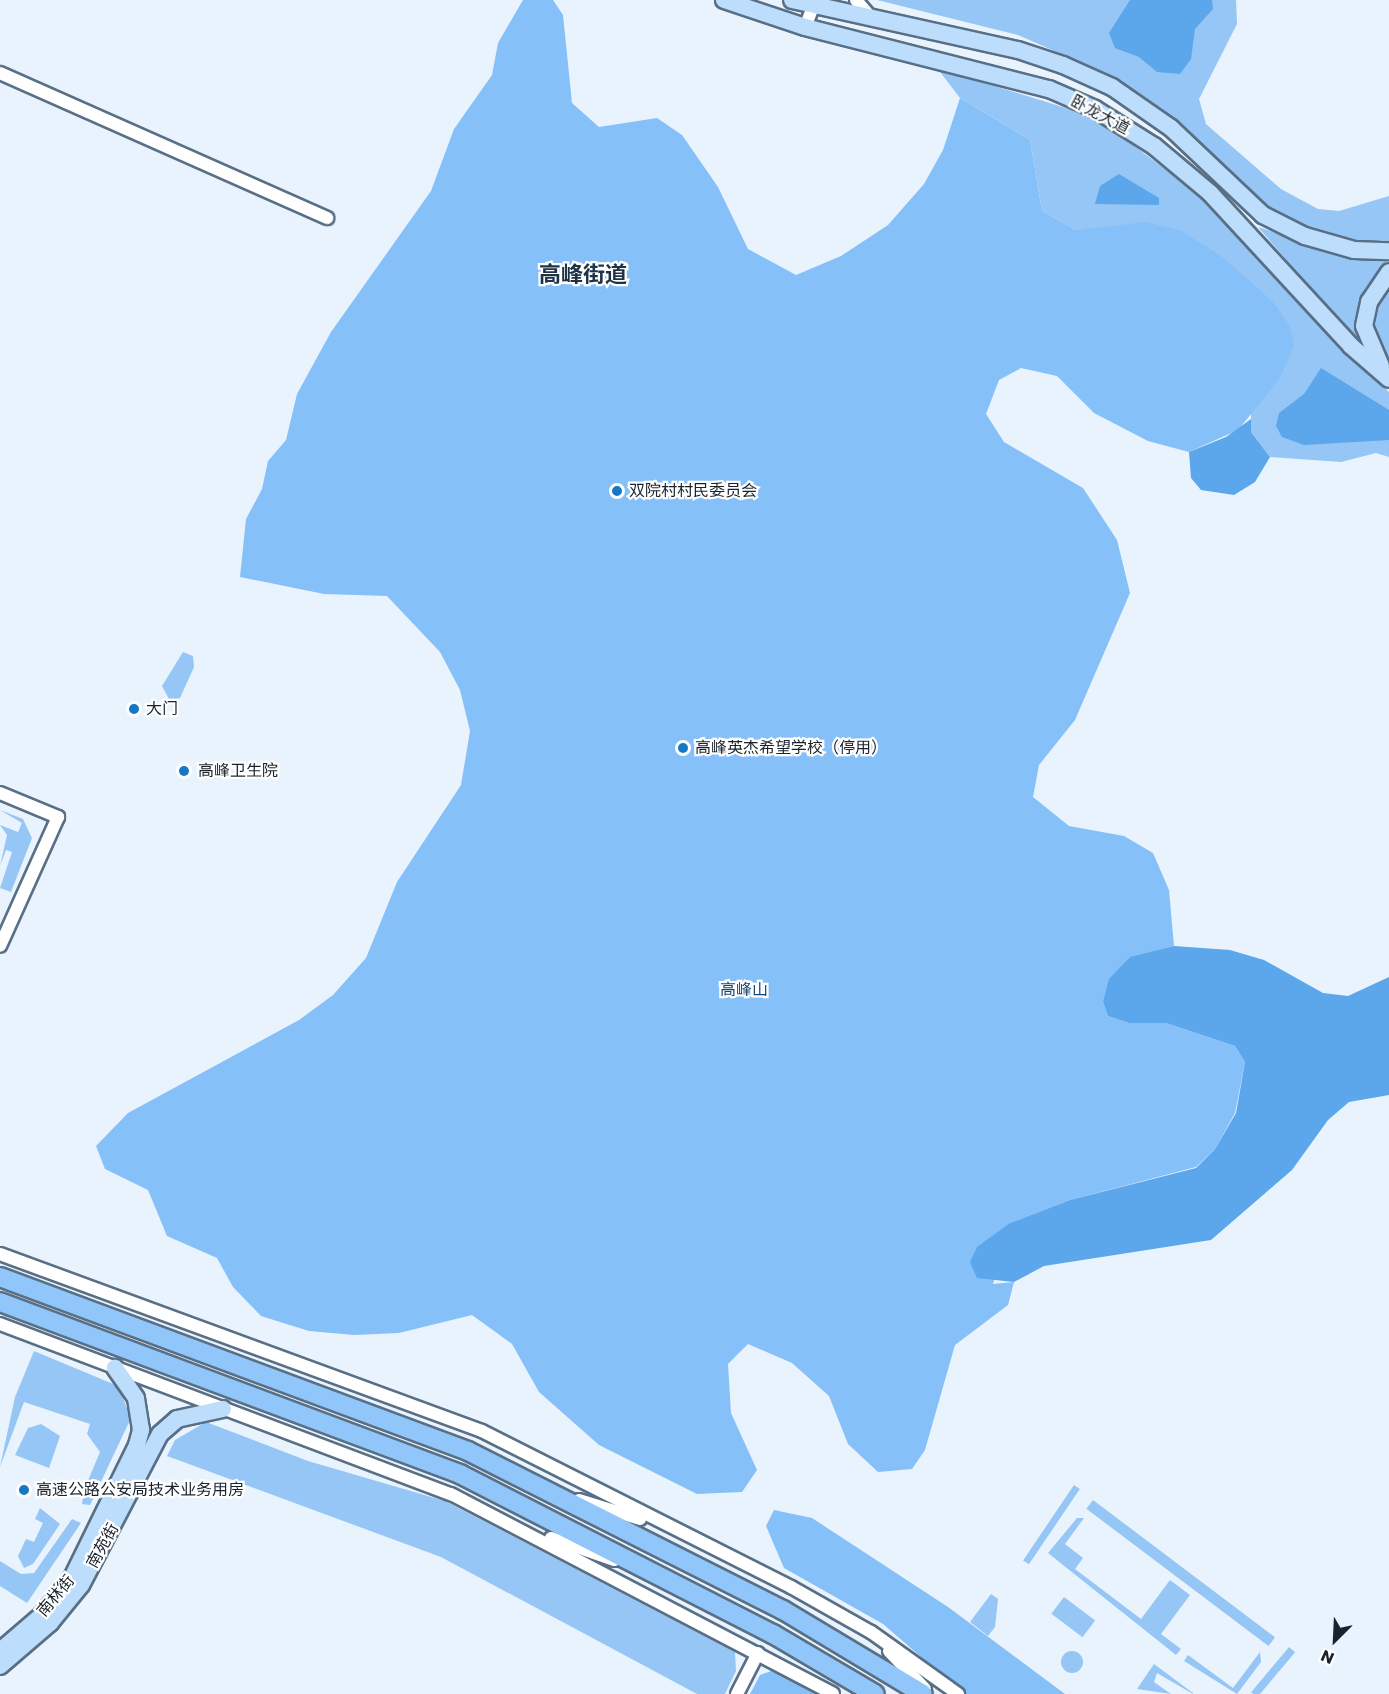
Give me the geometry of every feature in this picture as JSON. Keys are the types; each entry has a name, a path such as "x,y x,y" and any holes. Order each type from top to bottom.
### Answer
{"highway":[{"path":"0,1277 415,1430 783,1610 923,1694"},
{"path":"0,1302 460,1474 772,1634 875,1694"}],"main road":[{"name":"卧龙大道","path":"724,0 788,22 865,44 1049,89 1095,109 1154,146 1210,193 1351,346 1389,379"},
{"name":"卧龙大道","path":"794,0 1018,50 1112,87 1171,128 1263,215 1305,236 1354,250 1389,251"},
{"path":"865,44 849,31 856,20 872,19"},
{"path":"1389,273 1369,302 1364,326 1389,379"},
{"name":"南林街","path":"0,1651 41,1616 71,1580 137,1445 141,1430 136,1398 115,1368"},
{"name":"南苑街","path":"0,1666 50,1623 81,1585 160,1434 177,1419 223,1409"}],"street":[{"path":"788,22 794,0"},
{"path":"856,0 872,19"},
{"path":"805,27 814,3"},
{"path":"0,73 327,218"},
{"path":"0,793 58,817 0,946"},
{"path":"0,1254 421,1406 672,1530 871,1632 958,1694"},
{"path":"0,1324 451,1494 833,1694"},
{"path":"531,1485 672,1530"},
{"path":"515,1526 646,1571"},
{"path":"871,1632 930,1694"},
{"path":"737,1694 758,1653"}],"shaded area":[{"path":"877,0 1236,0 1237,24 1199,99 1206,124 1281,189 1318,209 1339,211 1389,196 1389,243 1349,240 1306,229 1277,213 1251,195 1188,130 1111,76 1018,35"},
{"path":"1130,0 1212,0 1213,9 1195,29 1191,59 1180,74 1157,72 1139,57 1115,48 1109,33"},
{"path":"937,68 1098,118 1204,199 1389,392 1389,457 1376,453 1341,462 1270,457 1251,432 1251,409 1279,380 1102,229 1076,230 1042,211 1030,140 960,98"},
{"path":"1119,174 1159,198 1159,205 1095,204 1100,186"},
{"path":"1258,227 1353,258 1389,257 1362,295 1356,327 1364,350"},
{"path":"1389,286 1389,360 1377,340 1373,317"},
{"path":"1321,368 1389,410 1389,440 1304,445 1282,437 1276,426 1279,413 1304,394"},
{"path":"1251,419 1251,432 1270,457 1255,482 1234,495 1201,490 1191,478 1189,452 1226,437"},
{"path":"183,652 193,656 194,667 180,698 170,701 162,686"},
{"path":"0,810 23,819 32,838 11,892 0,888 12,852 6,850 0,866 7,835 0,825 18,832 22,823"},
{"path":"1174,946 1230,950 1264,960 1323,993 1348,996 1389,977 1389,1095 1349,1102 1328,1120 1292,1170 1211,1240 1044,1266 1014,1282 977,1278 970,1262 977,1247 1010,1223 1070,1200 1196,1168 1215,1149 1236,1113 1245,1062 1235,1046 1166,1023 1129,1023 1108,1016 1103,1002 1109,979 1130,957"},
{"path":"34,1351 118,1386 131,1418 90,1505 82,1504 84,1490 100,1452 87,1434 90,1424 24,1402 0,1467 15,1397"},
{"path":"206,1422 308,1461 445,1501 735,1652 736,1671 725,1694 697,1694 441,1557 167,1456 175,1440"},
{"path":"41,1424 60,1436 49,1468 15,1455 28,1428"},
{"path":"1074,1485 1080,1489 1029,1564 1023,1560"},
{"path":"1093,1500 1275,1637 1268,1646 1086,1509"},
{"path":"40,1508 60,1524 33,1564 24,1568 18,1556 26,1539 34,1542 43,1523 35,1519"},
{"path":"1077,1518 1084,1518 1065,1544 1083,1558 1075,1569 1141,1619 1170,1580 1190,1595 1161,1634 1181,1649 1176,1655 1048,1553"},
{"path":"72,1519 81,1523 27,1603 0,1586 0,1561 21,1574 34,1573"},
{"path":"991,1594 998,1599 995,1627 988,1636 970,1622"},
{"path":"1064,1597 1095,1620 1083,1637 1051,1614"},
{"path":"1289,1647 1295,1652 1260,1694 1251,1692"},
{"path":"1072,1651 1080,1654 1083,1662 1080,1670 1072,1673 1064,1670 1061,1662 1064,1654"},
{"path":"1260,1652 1261,1662 1237,1694 1184,1661 1188,1655 1233,1688"},
{"path":"1154,1664 1193,1694 1157,1673 1154,1682 1171,1694 1137,1689"}],"green space":[{"name":"高峰山","path":"523,0 553,0 563,15 572,103 599,127 657,118 682,135 718,187 748,249 796,275 841,256 888,225 924,184 943,150 960,98 1030,140 1042,211 1076,230 1146,222 1182,231 1225,259 1273,302 1290,326 1294,345 1279,380 1238,430 1189,452 1148,441 1094,413 1057,376 1021,368 999,380 986,414 1004,442 1083,488 1117,540 1130,593 1075,720 1039,765 1033,797 1069,826 1124,836 1153,853 1169,890 1174,946 1129,958 1103,1002 1108,1016 1129,1023 1166,1023 1235,1046 1245,1062 1235,1113 1215,1149 1196,1167 1070,1200 1010,1223 993,1284 1014,1282 1008,1305 955,1345 925,1450 912,1469 878,1472 848,1444 829,1396 792,1363 748,1344 728,1364 731,1413 757,1470 742,1492 697,1494 599,1445 539,1392 512,1344 472,1315 399,1333 354,1335 309,1331 261,1316 233,1287 217,1258 167,1236 148,1190 105,1169 96,1146 128,1113 299,1020 333,995 366,958 397,882 461,785 470,731 460,690 440,652 387,596 324,594 240,577 246,519 262,489 268,461 286,440 297,394 331,332 431,191 454,129 492,75 498,43"},
{"path":"774,1510 812,1518 948,1607 1065,1694 964,1694 883,1624 784,1568 766,1526"},
{"path":"774,1670 816,1694 750,1694 760,1675"}],"place":[{"name":"双院村村民委员会","path":"617,491"},
{"name":"大门","path":"134,709"},
{"name":"高峰英杰希望学校（停用）","path":"683,748"},
{"name":"高峰卫生院","path":"184,771"},
{"name":"高速公路公安局技术业务用房","path":"24,1490"}],"district":[{"name":"高峰街道","path":"583,275"}]}
